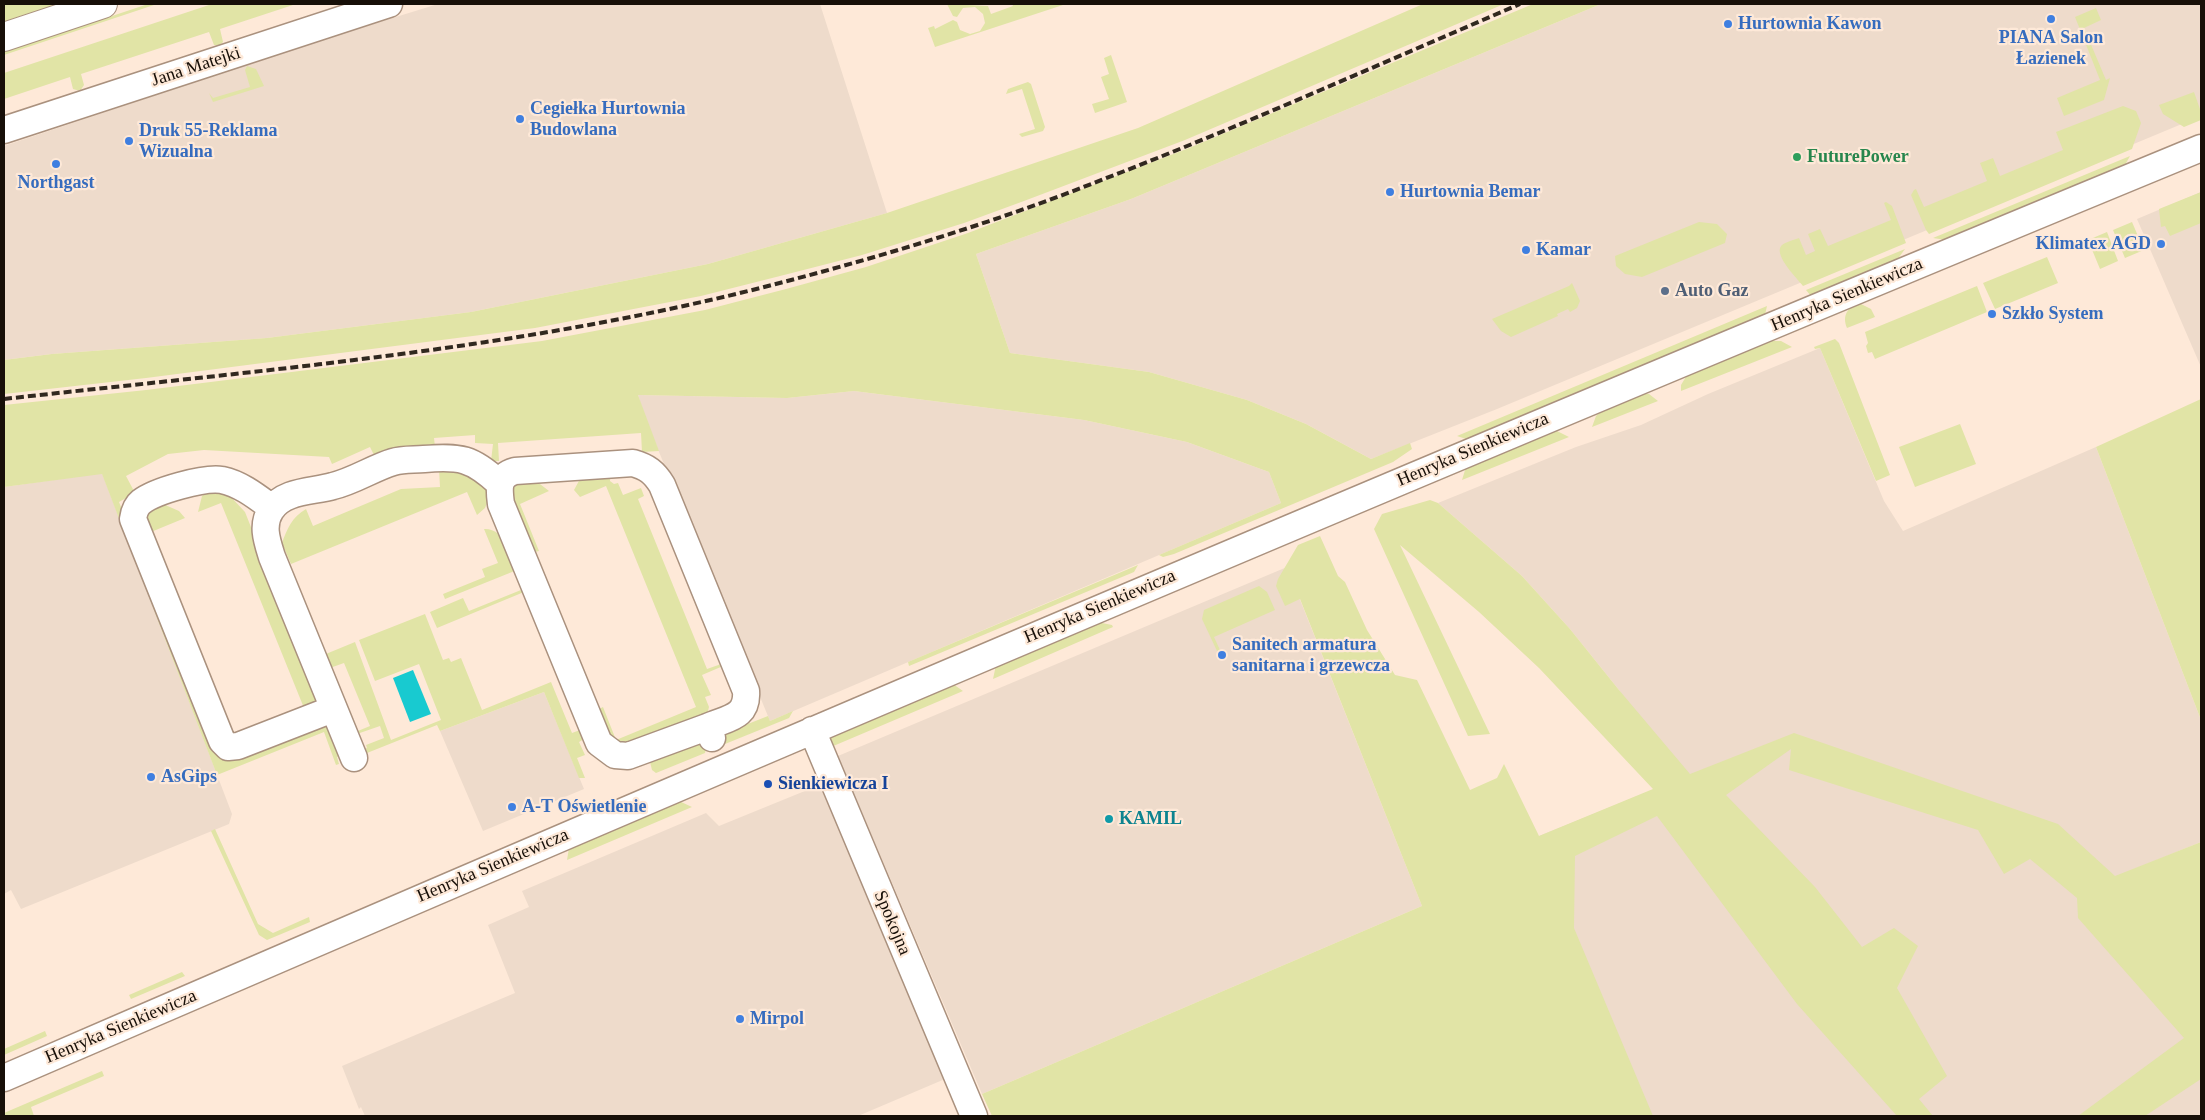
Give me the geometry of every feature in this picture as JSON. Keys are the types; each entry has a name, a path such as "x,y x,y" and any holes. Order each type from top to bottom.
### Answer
{"main road":[{"path":"4,37 103,4"}],"street":[{"name":"Jana Matejki","path":"4,130 389,4"},
{"name":"Henryka Sienkiewicza","path":"4,1078 1347,502 2201,148"},
{"path":"354,758 272,557 266,539 265,522 272,508 286,497 335,486 394,461 457,457 473,463 499,483 501,504 599,743 615,755 628,756 710,732 737,715 744,707 746,691 662,485 655,474 646,466 633,463 515,471 503,476 499,483"},
{"path":"272,508 249,491 222,480 208,480 180,485 141,501 135,509 133,519 222,742 228,746 238,746 333,709"},
{"name":"Spokojna","path":"812,730 974,1116"}],"shaded area":[{"path":"438,4 820,4 887,213 708,264 471,312 267,338 52,354 4,360 4,146 305,45"},
{"path":"1601,4 2201,4 2201,116 1497,409 1371,459 1306,424 1247,400 1149,372 1010,353 976,254 1131,199"},
{"path":"2201,192 2201,367 2137,219"},
{"path":"1820,348 1884,501 1903,531 2096,447 2201,720 2201,842 2115,877 2201,959 2201,1116 1259,1116 1539,836 1672,782 1619,690 1570,629 1522,576 1438,503 1576,447 1641,425 1708,394"},
{"path":"854,391 1084,420 1187,442 1269,472 1281,503 770,721 645,418 638,395 787,398"},
{"path":"102,473 232,814 229,824 21,909 11,890 4,894 4,487"},
{"path":"1287,567 1422,906 982,1094 838,756"},
{"path":"544,692 584,789 483,831 440,731"},
{"path":"822,784 945,1079 858,1116 365,1116 361,1107 359,1109 342,1066 515,993 488,925 529,907 522,891 706,813 719,826"}],"green space":[{"path":"59,4 4,22 4,5"},
{"path":"148,4 157,4 4,55 4,52"},
{"path":"212,4 296,4 220,29 223,42 219,46 214,45 209,32 81,74 84,85 80,91 73,89 70,77 4,99 4,73"},
{"path":"947,4 988,6 991,14 1013,6 1012,4 1066,4 935,47 928,28 934,26 935,29 953,20 957,22 960,30 970,34 980,31 985,23 983,14 975,7 963,8 957,17 953,16"},
{"path":"1423,4 1504,4 1185,140 964,223 862,255 701,296 535,328 146,378 4,394 4,360 52,354 267,338 471,312 708,264 887,213 1138,128"},
{"path":"1533,4 1601,4 1131,199 976,254 1010,353 1149,372 1247,400 1306,424 1371,459 1410,443 1412,449 1393,462 1174,554 1163,557 1159,555 1281,503 1269,472 1187,442 1084,420 854,391 787,398 638,395 659,451 642,452 641,433 498,443 499,461 491,461 493,444 475,443 475,435 434,438 435,447 375,457 370,447 332,464 329,457 204,450 168,454 126,476 135,493 119,502 223,760 324,719 341,755 337,757 339,764 336,765 324,732 217,775 102,474 4,487 4,405 146,390 542,341 705,310 786,289 866,267 968,233 1189,148"},
{"path":"2096,8 2101,20 2084,28 2106,80 2110,78 2104,100 2064,116 2057,98 2100,80 2075,17"},
{"path":"1111,55 1127,102 1095,113 1092,104 1109,99 1101,77 1109,74 1104,58"},
{"path":"247,66 256,69 264,86 213,102 209,93 213,98 250,87 245,70"},
{"path":"1028,82 1031,84 1045,127 1043,131 1022,137 1019,134 1035,129 1022,89 1006,94 1008,89"},
{"path":"2194,92 2201,112 2201,120 2184,127 2163,114 2159,105"},
{"path":"2123,106 2136,111 2141,123 2132,149 1929,234 1926,230 1911,195 1914,190 1916,189 1924,207 1987,181 1980,163 1993,158 2000,176 2063,150 2056,132"},
{"path":"2130,156 2125,165 1946,240 1933,238"},
{"path":"2201,192 2201,223 2170,236 2165,226 2161,227 2159,209"},
{"path":"1886,202 1892,206 1906,243 1803,286 1783,261 1780,250 1781,246 1799,238 1806,255 1815,251 1808,234 1820,229 1828,246 1891,220 1884,203"},
{"path":"1699,222 1717,224 1727,234 1725,243 1642,277 1625,274 1616,266 1615,256"},
{"path":"2132,222 2144,250 2125,258 2113,230"},
{"path":"2107,232 2118,261 2100,269 2088,240"},
{"path":"1905,249 1897,260 1811,296 1806,290"},
{"path":"2047,257 2058,283 1995,309 1983,283"},
{"path":"1572,283 1580,301 1577,308 1570,312 1568,309 1557,314 1558,316 1511,337 1501,331 1492,319 1569,286"},
{"path":"1977,286 1987,312 1875,359 1872,352 1868,353 1865,332"},
{"path":"1861,304 1871,309 1875,317 1847,328 1845,319 1847,312 1852,307"},
{"path":"1767,306 1765,315 1466,439 1457,436"},
{"path":"1835,339 1839,343 1890,475 1876,481 1820,348 1815,349 1814,347"},
{"path":"1768,341 1781,341 1792,347 1681,391 1681,385 1687,375"},
{"path":"1642,393 1649,394 1658,401 1592,427 1596,416 1601,411"},
{"path":"2201,399 2201,720 2096,447"},
{"path":"1960,424 1976,464 1915,487 1899,447"},
{"path":"1555,430 1569,437 1462,480 1466,467"},
{"path":"439,469 464,471 487,489 489,498 485,508 477,515 467,492 291,564 282,543 291,524 306,509 313,526 401,489 440,487"},
{"path":"610,475 610,481 614,484 618,483 623,495 641,488 644,496 638,499 707,669 724,663 723,666 702,675 711,695 705,697 709,707 707,715 635,746 614,746 599,709 603,707 616,740 696,707 606,486 580,497 574,490 580,479"},
{"path":"536,481 549,491 520,504 539,551 535,552 511,492 517,484"},
{"path":"211,490 229,495 245,512 320,701 304,708 221,503 198,512 202,496"},
{"path":"1430,500 1438,503 1522,576 1570,629 1690,774 1794,733 2058,824 2115,876 2201,842 2201,1079 2145,1116 2078,1116 2184,1038 2078,918 2077,898 2030,859 2004,874 1978,830 1789,770 1791,749 1726,795 1815,887 1862,947 1894,928 1918,946 1897,988 1947,1076 1919,1099 1933,1116 1897,1116 1797,1004 1657,816 1575,856 1574,928 1653,1116 992,1116 982,1094 1422,906 1300,599 1285,606 1276,586 1278,579 1298,545 1320,536 1338,576 1345,582 1367,630 1395,675 1417,680 1470,790 1497,778 1504,764 1539,836 1653,789 1539,668 1479,612 1400,545 1490,734 1468,736 1374,529 1382,514"},
{"path":"163,504 179,511 185,518 151,532 143,514"},
{"path":"484,529 497,533 502,538 517,570 445,599 443,594 485,577 482,569 498,563"},
{"path":"1138,565 1134,572 909,666 908,662"},
{"path":"1259,586 1267,592 1275,610 1214,637 1220,650 1217,651 1202,619 1204,610"},
{"path":"521,590 524,592 437,628 430,612 463,598 469,611"},
{"path":"425,614 443,660 449,658 451,662 461,658 482,710 551,682 572,733 580,730 584,739 579,742 585,755 577,758 585,778 579,778 544,692 440,731 437,725 362,755 364,749 367,748 366,745 384,738 380,726 354,735 353,733 370,726 344,663 327,669 321,656 355,642 391,740 441,720 419,664 375,681 359,640"},
{"path":"1097,622 1112,625 1113,627 993,679 996,665"},
{"path":"953,684 963,691 831,747 831,736"},
{"path":"793,711 789,718 725,744 720,735 768,716 770,721"},
{"path":"700,742 706,749 705,753 656,773 652,770 650,762"},
{"path":"679,801 692,807 567,860 569,848"},
{"path":"215,829 258,924 273,933 309,917 310,922 267,940 259,935 211,831"},
{"path":"182,972 185,976 131,999 129,995"},
{"path":"45,1031 47,1036 4,1055 4,1049"},
{"path":"102,1071 104,1076 31,1107 34,1116 4,1116 4,1113"}],"water":[{"path":"413,670 431,714 410,722 393,678"}],"railway":[{"path":"4,399 390,356 486,342 582,326 772,285 940,237 1063,195 1261,115 1520,4"}],"place":[{"name":"PIANA Salon Łazienek","path":"2051,19"},
{"name":"Hurtownia Kawon","path":"1728,24"},
{"name":"Cegiełka Hurtownia Budowlana","path":"520,119"},
{"name":"Druk 55-Reklama Wizualna","path":"129,141"},
{"name":"FuturePower","path":"1797,157"},
{"name":"Northgast","path":"56,164"},
{"name":"Hurtownia Bemar","path":"1390,192"},
{"name":"Klimatex AGD","path":"2161,244"},
{"name":"Kamar","path":"1526,250"},
{"name":"Auto Gaz","path":"1665,291"},
{"name":"Szkło System","path":"1992,314"},
{"name":"Sanitech armatura sanitarna i grzewcza","path":"1222,655"},
{"name":"AsGips","path":"151,777"},
{"name":"Sienkiewicza I","path":"768,784"},
{"name":"A-T Oświetlenie","path":"512,807"},
{"name":"KAMIL","path":"1109,819"},
{"name":"Mirpol","path":"740,1019"}]}
